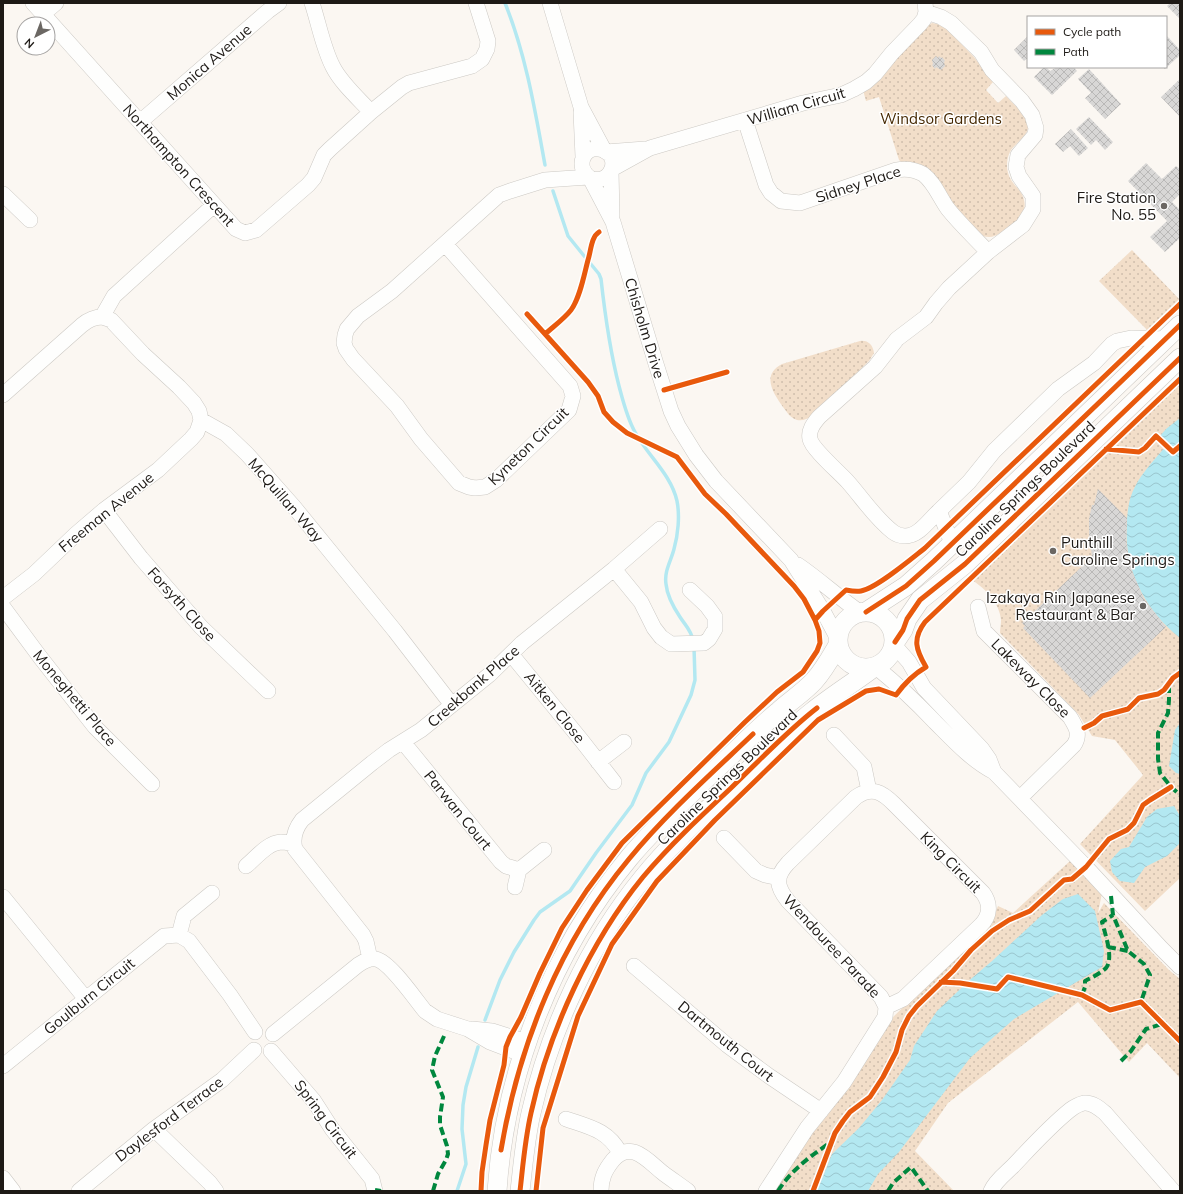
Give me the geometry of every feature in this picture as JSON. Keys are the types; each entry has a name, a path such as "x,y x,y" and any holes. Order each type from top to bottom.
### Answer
{"main road":[{"name":"Caroline Springs Boulevard","path":"863,612 906,586 1180,325"},
{"name":"Caroline Springs Boulevard","path":"894,643 903,630 907,619 920,600 965,564 1180,358"},
{"path":"1050,450 1066,467"},
{"path":"863,612 881,616 887,621 894,634 892,652 888,658 883,663 875,667 865,669 851,664 845,659 838,642 840,630 845,622 852,616 863,612"},
{"name":"Caroline Springs Boulevard","path":"497,1191 501,1150 507,1115 525,1048 543,1000 568,949 598,900 628,859 664,820 774,715 814,681 823,670 838,642"},
{"name":"Caroline Springs Boulevard","path":"520,1191 524,1153 531,1113 548,1054 567,1004 582,972 608,928 642,879 682,834 797,725 821,705 875,667"},
{"path":"525,1048 548,1054"}],"street":[{"name":"Northampton Crescent","path":"33,3 214,205 238,231 245,233 256,230 308,185 314,178 326,153 370,112 402,87 409,83 472,66 482,59 487,49 488,41 476,3"},
{"path":"43,14 56,3"},
{"name":"Monica Avenue","path":"140,122 279,3"},
{"path":"312,3 333,67 370,112"},
{"path":"550,3 581,108 605,151 612,159 611,170 607,176 602,179 596,180 589,177 582,168 581,108"},
{"path":"925,7 947,19 981,52 992,70 1027,106 1035,122 1035,135 1020,152 1016,164 1018,176 1033,196 1033,209 1028,218 1019,228 988,252 950,288 936,303 926,317 897,339 875,367 819,417 813,424 810,433 810,439 815,447 887,527 896,534 906,536 914,534 969,482 994,451 1067,382 1094,363 1112,344 1117,341 1132,338 1166,339"},
{"name":"William Circuit","path":"605,151 650,148 803,103 841,95 866,82 875,74 892,53 920,24 924,18 925,7"},
{"name":"Sidney Place","path":"745,120 766,185 771,193 779,200 787,203 800,203 896,170 903,168 913,170 927,178 948,209 988,252"},
{"name":"William Circuit","path":"611,170 650,148"},
{"path":"583,158 587,152 593,149 605,151"},
{"name":"Kyneton Circuit","path":"545,180 583,158"},
{"name":"Chisholm Drive","path":"611,170 613,222"},
{"name":"Kyneton Circuit","path":"445,244 570,386 573,396 569,410 496,480 482,488 469,487 457,480 421,439 397,406 353,359 346,349 344,335 353,322 392,291 499,195 510,190 545,180 589,177"},
{"name":"Chisholm Drive","path":"589,177 613,222 656,364 671,411 678,426 696,456 716,481 791,560 823,611 838,642"},
{"path":"3,194 30,220"},
{"path":"102,317 114,296 214,205"},
{"path":"3,394 88,320 96,317 102,317 111,320 143,354 184,392 199,411 201,420"},
{"name":"Freeman Avenue","path":"3,598 34,574 104,510 158,470 191,439 197,432 201,420"},
{"name":"McQuillan Way","path":"201,420 226,434 247,454 289,501 395,631 452,704"},
{"name":"Forsyth Close","path":"104,510 141,558 200,626 268,691"},
{"name":"Caroline Springs Boulevard","path":"939,512 952,543"},
{"name":"Creekbank Place","path":"294,844 295,832 302,820 372,763 421,730 489,675 528,638 614,569 660,529"},
{"name":"Chisholm Drive","path":"791,560 814,576 838,597 863,612"},
{"path":"614,569 641,602 654,628 671,644 704,643 709,639 715,629 714,617 707,606 690,590"},
{"name":"Moneghetti Place","path":"3,607 95,727 152,784"},
{"name":"Lakeway Close","path":"978,607 984,631 1070,716 1078,729 1077,739 1074,745 1020,798"},
{"path":"894,643 909,662 924,688 982,749 989,759 994,772"},
{"name":"Aitken Close","path":"511,654 614,782"},
{"path":"875,667 901,687 972,757 986,768 994,772 1180,967"},
{"path":"778,878 785,866 856,797 869,791 864,767 834,735"},
{"name":"Parwan Court","path":"403,742 501,862 506,866 519,870"},
{"path":"598,762 624,742"},
{"name":"King Circuit","path":"869,791 881,793 894,804 986,896 989,906 988,913 983,923 903,999 886,1007"},
{"name":"Wendouree Parade","path":"724,838 756,871 778,878 779,886 783,895 881,997 886,1007 884,1019 844,1082 807,1128 766,1191"},
{"path":"246,866 269,846 281,842 294,844 300,856 363,935 370,959"},
{"path":"515,888 519,870 544,850"},
{"path":"212,893 184,916 179,935 189,941 230,995 255,1032"},
{"path":"3,897 86,999"},
{"name":"Goulburn Circuit","path":"3,1066 164,936 179,935"},
{"path":"273,1034 358,965 370,959 377,960 389,967 425,1011 431,1015 468,1029 492,1031 525,1048"},
{"name":"Dartmouth Court","path":"634,966 727,1045 769,1076 821,1111"},
{"path":"262,1029 273,1034 275,1041 272,1051 261,1054 254,1050 251,1039 255,1032 262,1029"},
{"name":"Daylesford Terrace","path":"80,1190 154,1129 222,1080 254,1050"},
{"name":"Spring Circuit","path":"272,1051 314,1101 332,1129 372,1180 375,1191"},
{"path":"991,1191 999,1180 1070,1109 1085,1103 1092,1104 1099,1108 1174,1191"},
{"path":"566,1119 607,1136 616,1145 620,1153"},
{"path":"154,1129 210,1183 216,1191"},
{"path":"601,1191 601,1181 606,1170 620,1153 629,1152 639,1154 688,1191"},
{"path":"3,1178 13,1191"}],"green space":[{"name":"Windsor Gardens","path":"932,23 943,25 974,57 993,82 986,90 998,103 1006,96 1021,111 1028,123 1027,132 1011,150 1007,163 1009,177 1020,191 1025,203 1024,209 1021,215 1013,223 1003,231 993,236 988,237 981,235 899,160 879,97 866,101 863,90"},
{"path":"1132,250 1180,300 1149,332 1099,281"},
{"path":"860,341 868,342 873,348 874,353 869,361 812,416 807,419 797,420 791,416 776,396 771,384 770,379 776,368 782,364"},
{"path":"1180,382 1180,878 1145,911 1080,844 1143,775 1115,740 1092,736 1079,715 1000,633 1001,620 998,608 987,592 972,580"},
{"path":"1070,861 1102,893 1098,913 1104,903 1169,970 1180,979 1180,1078 1147,1043 1129,1062 1078,1002 948,1103 915,1151 954,1191 773,1191 810,1134 849,1087 893,1017 991,922 998,906 1013,913"}],"water":[{"path":"1180,418 1180,638 1156,615 1139,587 1129,556 1127,520 1130,499 1136,484 1168,444 1160,436"},
{"path":"1180,723 1180,774 1176,773 1169,766 1175,730"},
{"path":"1174,806 1180,816 1180,843 1167,856 1145,867 1134,883 1120,881 1112,872 1110,861 1121,849 1129,847 1147,817 1157,809"},
{"path":"1078,894 1095,911 1104,951 1102,967 1014,1019 970,1058 899,1152 878,1174 868,1191 817,1191 832,1154 859,1128 882,1100 910,1060 914,1046 937,1011 1042,915 1063,899"}],"building":[{"path":"1170,3 1180,3 1180,19 1167,6"},
{"path":"1167,36 1180,50 1180,55 1167,67"},
{"path":"1027,37 1027,59 1024,61 1014,50"},
{"path":"936,56 938,58 939,56 941,58 942,57 945,61 945,66 941,70 936,67 935,69 932,65 932,60"},
{"path":"1043,68 1047,68 1050,71 1055,68 1075,68 1077,71 1052,95 1034,77"},
{"path":"1089,69 1121,104 1105,119 1085,98 1091,93 1078,79"},
{"path":"1180,79 1180,117 1161,97"},
{"path":"1089,117 1113,142 1105,150 1096,140 1091,145 1076,129"},
{"path":"1071,129 1088,148 1079,156 1070,146 1063,152 1055,144"},
{"name":"Fire Station No. 55","path":"1146,163 1162,179 1176,166 1180,169 1180,194 1172,202 1180,210 1180,238 1165,252 1150,237 1167,221 1128,181"},
{"path":"1171,308 1176,313 1171,318 1166,313"},
{"path":"1098,489 1127,518 1126,540 1132,571 1144,599 1166,627 1090,698 1023,628 1025,626 1022,623 1092,557 1089,519"}],"waterway":[{"path":"505,3 519,43 524,63 545,165"},
{"path":"553,191 568,236 585,257"},
{"path":"590,263 601,279 613,360 627,415 640,440 670,482 677,501 677,532 674,549 667,570 666,584 671,601 690,631 693,641"},
{"path":"485,1020 500,980 514,952 534,920 540,912 570,891 632,805 646,773 669,742 691,695 695,680 694,647"},
{"path":"457,1191 466,1164 462,1129 463,1105 466,1087 478,1047"}],"marked path":[{"path":"1169,685 1168,713 1158,733 1158,759 1160,773 1171,787 1180,795"},
{"path":"1111,896 1113,915 1128,951 1144,964 1150,975 1141,1002"},
{"path":"1082,995 1085,987 1085,981 1101,972 1108,964 1109,952 1102,922 1113,915"},
{"path":"1108,947 1128,951"},
{"path":"1121,1061 1131,1051 1146,1029 1162,1024"},
{"path":"433,1191 438,1174 448,1154 440,1125 443,1097 432,1070 435,1056 445,1034"},
{"path":"778,1191 789,1176 809,1158 831,1142"},
{"path":"888,1191 893,1183 911,1167 928,1191"},
{"path":"375,1190 381,1191"}],"cycle path":[{"path":"527,314 545,334 571,310 577,299 594,237 599,232"},
{"path":"481,1191 482,1172 490,1120 504,1065 506,1047 510,1037 521,1017 562,928 587,890 622,843 745,722 777,692 803,672 817,651 820,643 819,631 815,620 823,611 846,590 861,591 876,585 925,548 1180,304"},
{"path":"866,612 906,586 934,561 1180,325"},
{"path":"545,334 588,382 598,396 604,412 613,422 627,433 677,457 705,494 794,586 804,599 815,620"},
{"path":"895,642 903,630 907,619 920,600 965,564 1180,358"},
{"path":"664,390 727,372"},
{"path":"536,1191 543,1128 578,1016 612,944 657,881 715,820 818,720 866,691 879,689 896,695 902,687 926,667 918,650 917,644 918,634 925,622 1180,379"},
{"path":"1106,449 1139,452 1156,436 1173,452 1180,446"},
{"path":"1084,728 1094,723 1102,716 1128,709 1139,698 1158,694 1164,690 1173,678 1180,673"},
{"path":"520,1191 529,1123 539,1082 549,1051 560,1019 574,989 606,930 624,902 643,877 664,854 772,747 817,708"},
{"path":"501,1150 509,1110 531,1033 546,996 582,925 604,891 643,842 689,795 753,734"},
{"path":"813,1191 835,1133 850,1112 870,1097 883,1077 896,1052 902,1030 909,1016 917,1006 953,971 971,950 992,931 1009,920 1030,911 1064,880 1072,879 1086,867 1109,839 1127,830 1134,823 1143,805 1171,787"},
{"path":"941,982 960,983 997,989 1008,977 1082,995 1110,1010 1141,1002 1180,1041"}],"place":[{"name":"Fire Station No. 55","path":"1164,206"},
{"name":"Punthill Caroline Springs","path":"1053,551"},
{"name":"Izakaya Rin Japanese Restaurant & Bar","path":"1143,606"}]}
